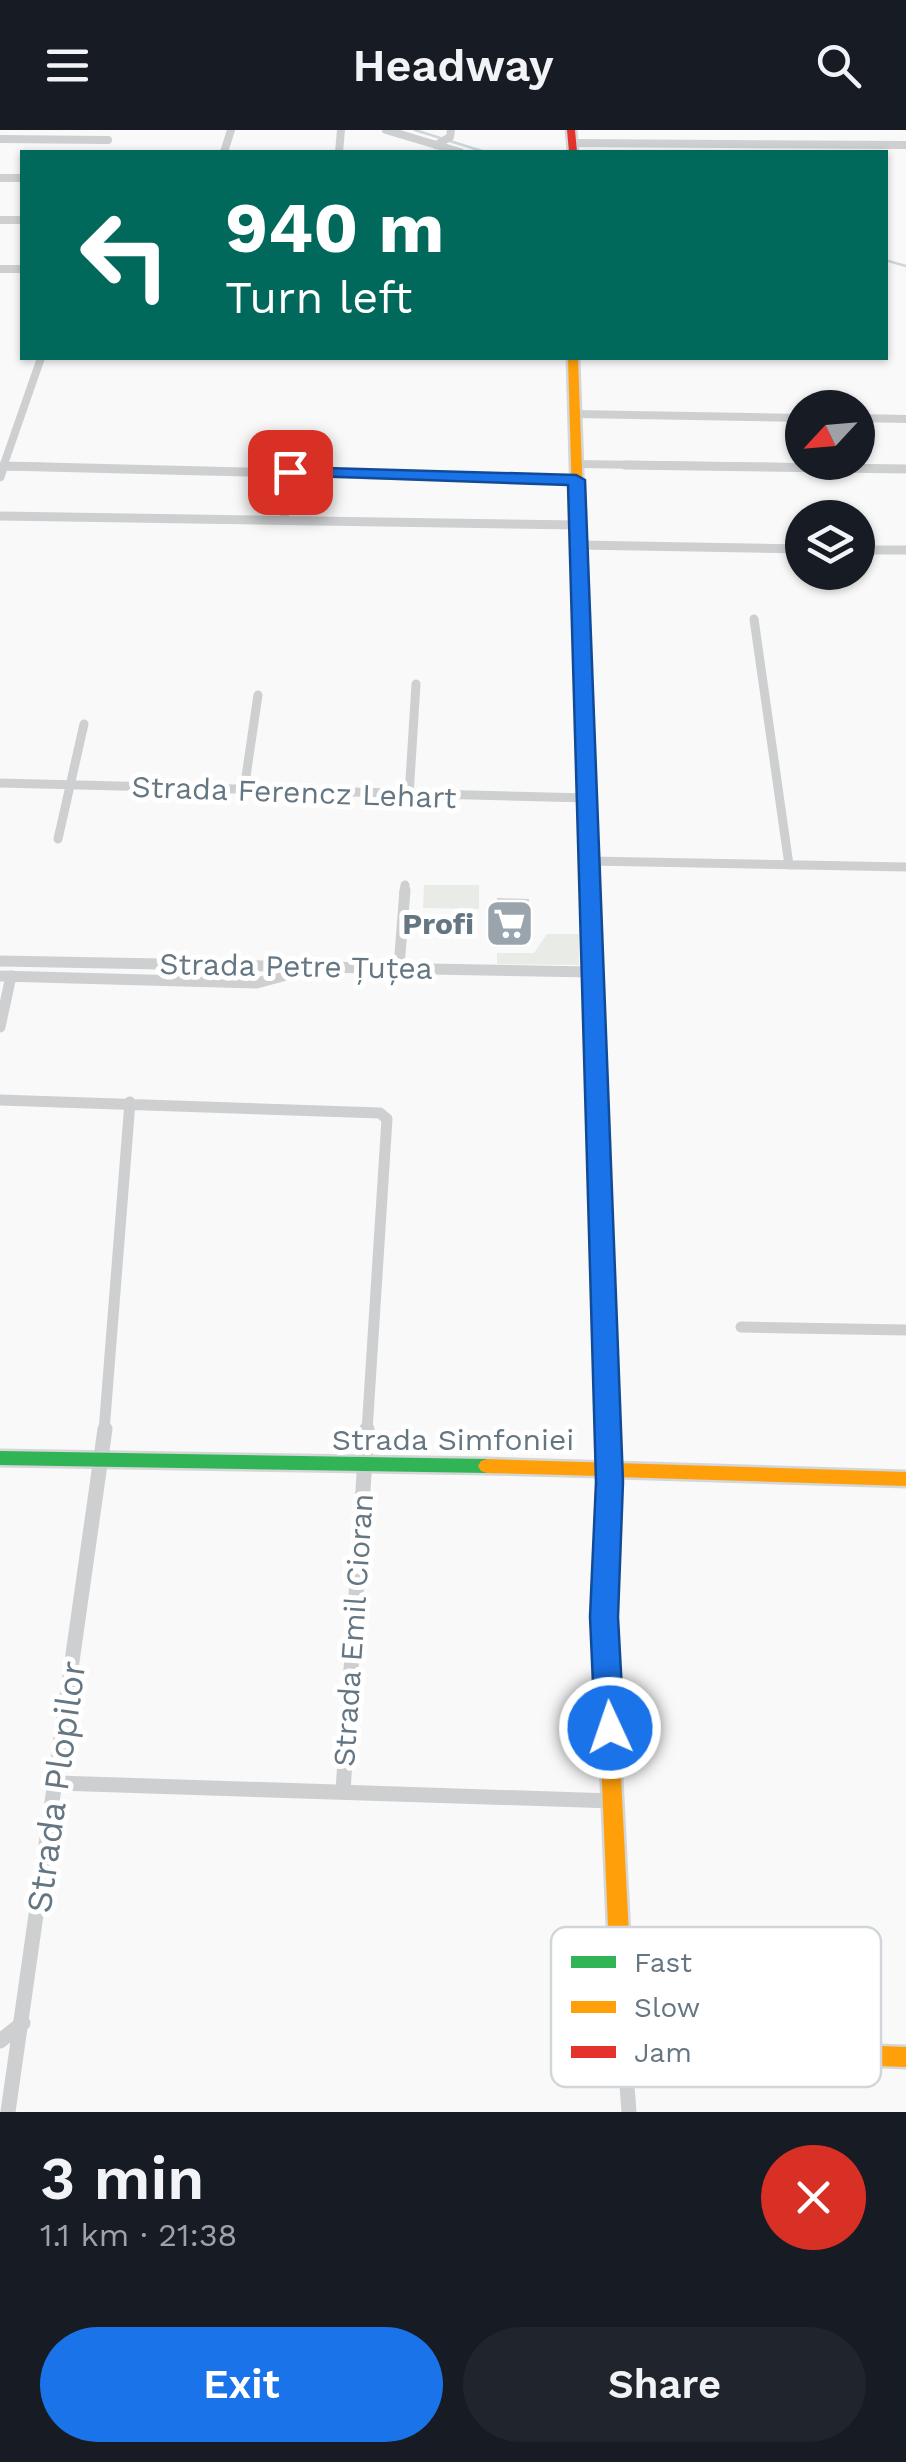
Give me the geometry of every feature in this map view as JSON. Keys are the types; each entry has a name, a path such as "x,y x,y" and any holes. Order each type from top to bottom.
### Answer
{"street":[{"path":"12,140 16,130"},
{"path":"105,150 111,130"},
{"path":"386,130 445,138"},
{"path":"0,140 108,140"},
{"path":"572,142 906,145"},
{"path":"0,477 4,455 40,360"},
{"path":"573,360 609,1468 604,1617 619,1927"},
{"path":"575,414 785,418"},
{"path":"875,418 906,419"},
{"path":"4,466 290,472 906,469"},
{"path":"284,520 290,472"},
{"path":"0,516 578,525"},
{"path":"578,546 785,549"},
{"path":"875,550 906,550"},
{"path":"754,619 790,866"},
{"path":"409,796 416,684"},
{"path":"244,790 258,695"},
{"path":"58,839 84,724"},
{"name":"Strada Ferencz Lehart","path":"0,783 588,798"},
{"path":"589,861 906,867"},
{"path":"399,967 405,885"},
{"name":"Strada Petre Țuțea","path":"0,961 592,972"},
{"path":"27,976 30,962"},
{"path":"0,1027 5,976 257,983 318,966"},
{"path":"0,1100 130,1102"},
{"name":"Strada Emil Cioran","path":"130,1102 380,1114 387,1119 343,1791"},
{"name":"Strada Plopilor","path":"8,2112 24,2023 102,1461 130,1102"},
{"path":"741,1327 906,1330"},
{"name":"Strada Simfoniei","path":"0,1458 609,1468 906,1480"},
{"path":"57,1783 613,1801"},
{"path":"0,2042 24,2023"},
{"path":"881,2056 906,2057"},
{"path":"627,2087 629,2112"}],"shaded area":[{"path":"424,885 479,885 479,909 423,908"},
{"path":"547,934 579,934 579,965 497,964 497,953 534,953"}],"building":[{"name":"Profi","path":"497,898 529,899 525,943 497,943 493,904 497,904"}],"waterway":[{"path":"415,130 479,150"},
{"path":"888,261 906,266"}],"traffic: fast":[{"path":"0,1458 487,1466"}],"traffic: slow":[{"path":"573,360 591,920"},
{"path":"487,1466 906,1479"},
{"path":"609,1470 604,1617 618,1927"},
{"path":"881,2056 906,2057"}],"traffic: jam":[{"path":"571,130 573,150"},
{"path":"591,920 609,1470"}],"place":[{"name":"Profi","path":"509,923"}],"route":[{"path":"290,472 576,480 610,1482 604,1617 610,1728"}]}
